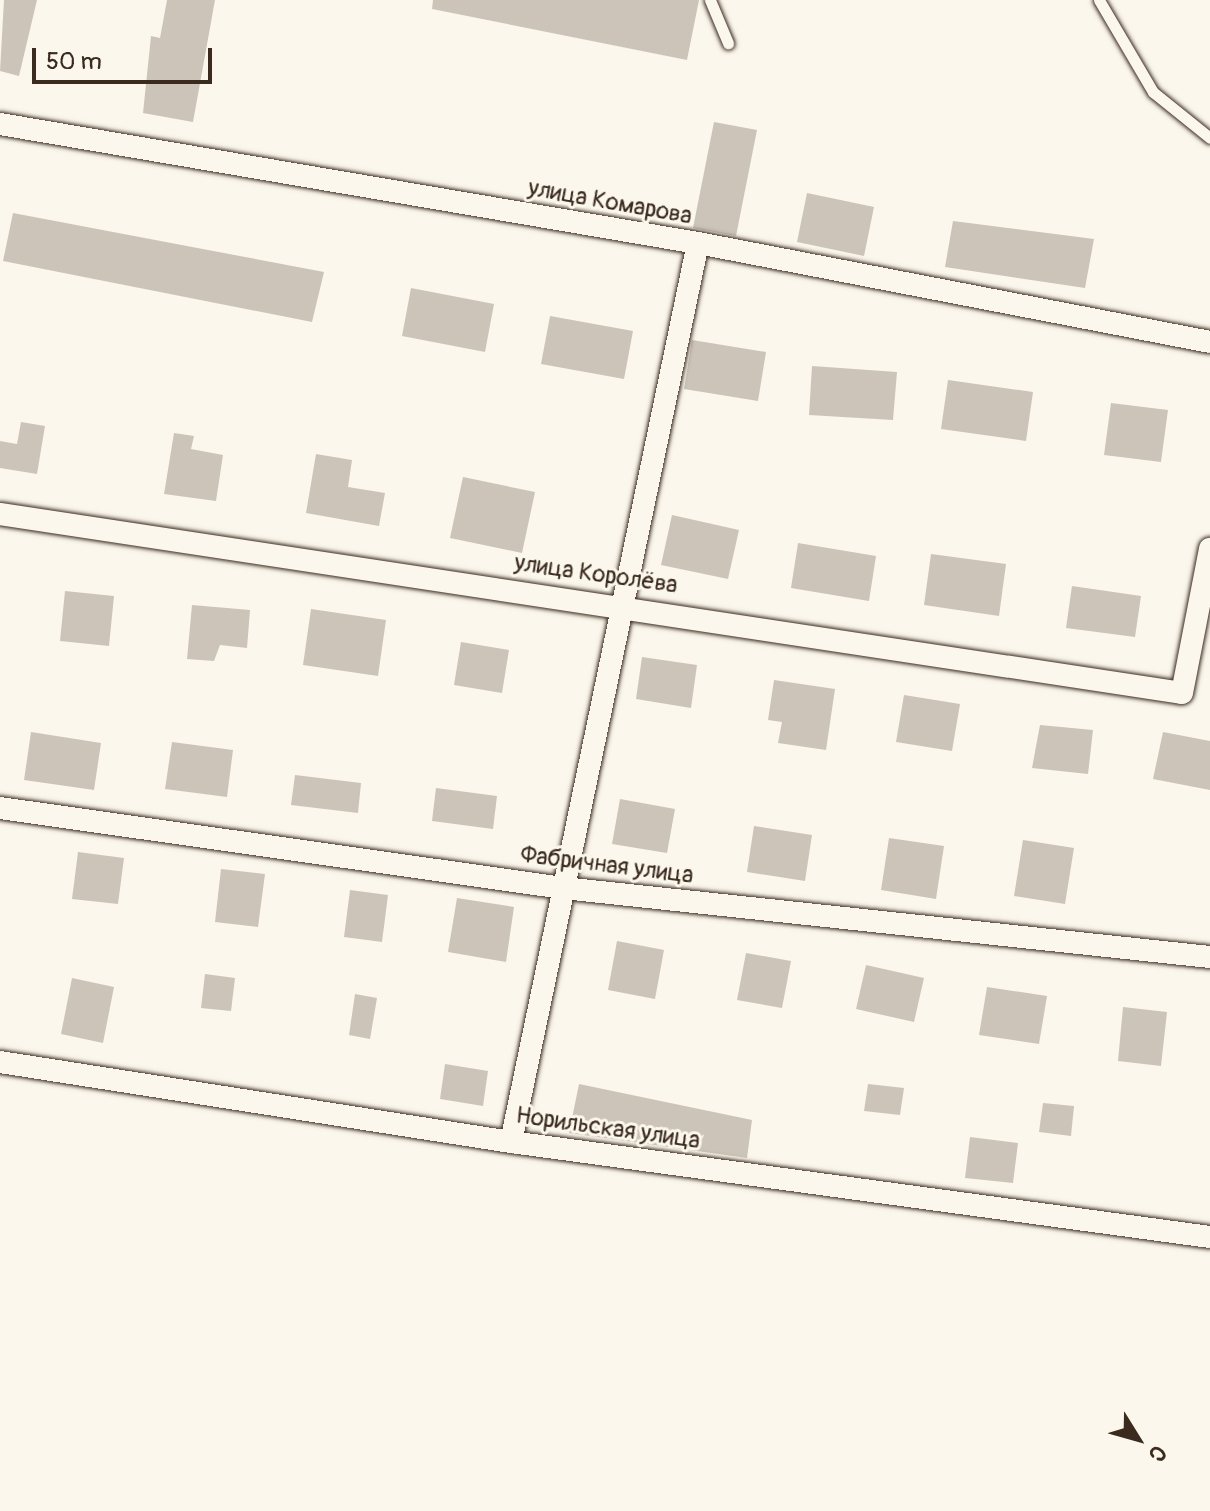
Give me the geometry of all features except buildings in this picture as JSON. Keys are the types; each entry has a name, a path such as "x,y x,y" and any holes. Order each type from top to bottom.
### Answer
{"street":[{"name":"улица Комарова","path":"0,124 698,243 1210,342"},
{"path":"511,1142 563,888 627,604 698,243"},
{"name":"улица Королёва","path":"0,514 627,604 1182,693 1210,549"},
{"name":"Фабричная улица","path":"0,808 563,888 1210,957"},
{"name":"Норильская улица","path":"0,1062 511,1142 1210,1237"}],"lane":[{"path":"710,0 728,43"},
{"path":"1099,0 1153,92 1210,138"}]}
